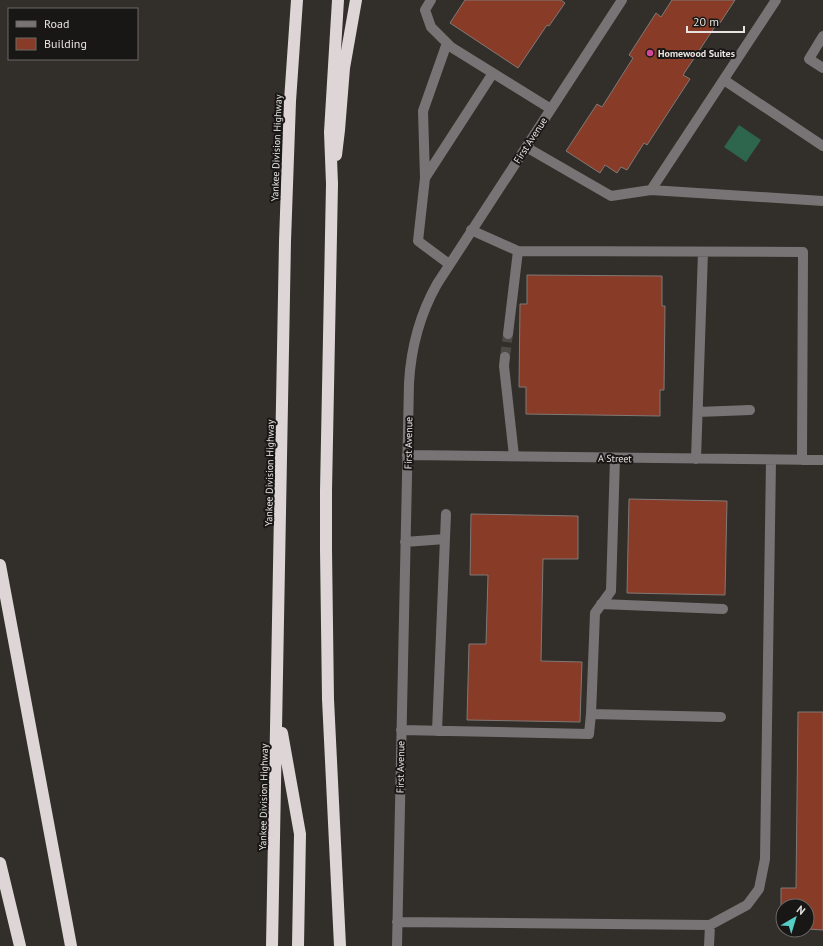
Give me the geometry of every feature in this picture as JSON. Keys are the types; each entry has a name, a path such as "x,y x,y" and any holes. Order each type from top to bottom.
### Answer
{"highway":[{"name":"Yankee Division Highway","path":"272,946 285,234 290,101 297,0"},
{"path":"338,0 330,132 332,184 326,483 326,602 328,699 340,946"},
{"path":"332,184 340,130 344,68 356,0"},
{"path":"0,565 70,946"},
{"path":"277,705 300,834 298,946"},
{"path":"0,863 20,946"}],"street":[{"path":"431,0 425,10 431,27 451,47 551,109"},
{"name":"First Avenue","path":"397,946 407,455 410,367 414,337 420,318 429,298 449,264 622,0"},
{"path":"651,190 776,0"},
{"path":"823,36 809,59 823,68"},
{"path":"447,43 423,111 425,178 418,241 449,264"},
{"path":"425,178 493,73"},
{"path":"724,80 823,146"},
{"path":"526,147 611,196 651,190 823,201"},
{"path":"471,230 518,251 803,252 802,460"},
{"path":"508,334 518,251"},
{"path":"696,459 703,252"},
{"path":"505,357 504,366 514,456"},
{"path":"698,412 750,410"},
{"name":"A Street","path":"407,455 823,460"},
{"path":"401,730 589,734 595,613 611,591 615,458"},
{"path":"397,922 710,925 747,905 759,889 765,859 771,460"},
{"path":"438,731 446,514"},
{"path":"405,542 445,539"},
{"path":"601,604 723,609"},
{"path":"591,714 721,717"},
{"path":"709,946 710,925"}],"green space":[{"path":"739,125 761,140 746,162 724,147"}],"building":[{"path":"465,0 561,0 565,3 549,26 547,25 518,68 450,23"},
{"path":"672,0 735,0 720,23 718,22 683,75 690,79 647,145 644,143 627,170 621,167 617,173 605,165 600,173 566,151 597,104 602,107 633,58 629,55 656,13 661,17"},
{"path":"527,275 662,276 662,306 665,306 664,390 660,390 660,416 526,414 526,387 519,387 520,304 527,304"},
{"path":"629,499 727,501 725,595 627,593"},
{"path":"471,514 578,516 578,559 543,559 541,661 582,662 580,722 467,720 469,644 486,644 488,575 470,575"},
{"path":"798,712 823,712 823,930 815,930 815,898 781,898 781,888 796,888"}],"tunnel":[{"path":"505,357 508,334"}],"place":[{"name":"Homewood Suites","path":"650,53"}]}
